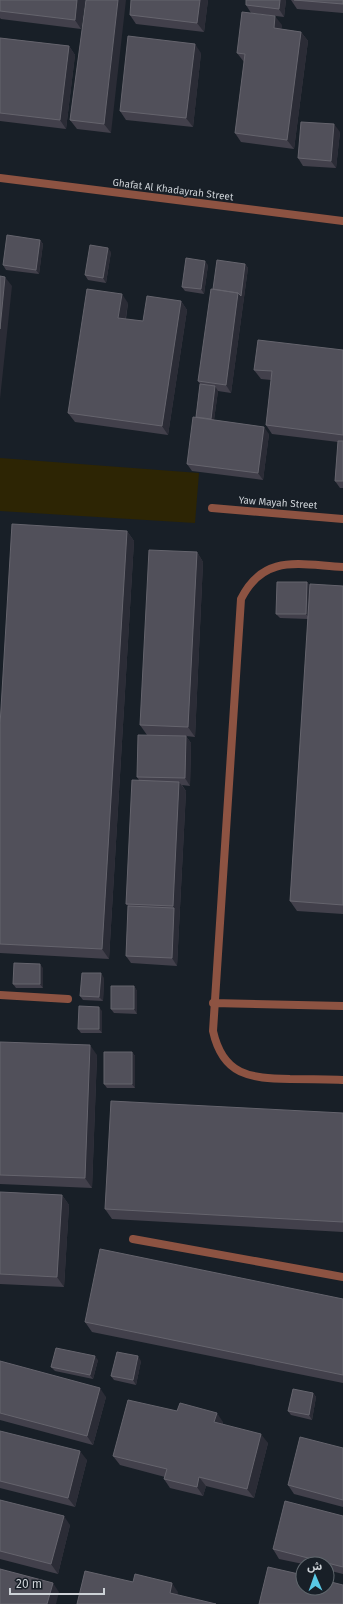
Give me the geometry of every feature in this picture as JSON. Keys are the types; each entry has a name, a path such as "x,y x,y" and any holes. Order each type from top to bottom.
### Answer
{"street":[{"name":"Ghafat Al Khadayrah Street","path":"0,178 343,221"},
{"name":"Yaw Mayah Street","path":"212,508 343,518"},
{"path":"343,567 288,564 277,566 256,576 247,587 241,599 213,1031 216,1045 223,1057 233,1067 246,1075 260,1078 343,1080"},
{"path":"0,995 68,999"},
{"path":"214,1003 343,1006"},
{"path":"133,1239 343,1277"}],"sand":[{"path":"0,458 199,473 195,523 0,511"}],"building":[{"path":"0,0 77,0 75,20 0,11"},
{"path":"86,0 118,0 104,124 70,120"},
{"path":"131,0 200,0 197,23 130,15"},
{"path":"246,0 280,0 279,9 246,5"},
{"path":"294,0 343,0 343,4"},
{"path":"242,12 275,16 274,28 301,32 287,140 235,133 245,54 237,53"},
{"path":"128,36 195,44 186,118 120,111"},
{"path":"0,38 69,46 60,120 0,113"},
{"path":"301,122 334,124 331,161 298,158"},
{"path":"7,235 40,240 36,270 3,265"},
{"path":"90,245 108,248 103,278 85,275"},
{"path":"186,258 205,261 201,289 182,287"},
{"path":"217,260 245,264 241,296 238,293 213,289"},
{"path":"0,276 5,277 0,329"},
{"path":"87,289 122,294 118,318 143,321 147,296 181,301 162,426 68,413"},
{"path":"211,289 238,293 226,385 198,381"},
{"path":"258,340 343,350 343,435 266,425 272,371 254,370"},
{"path":"200,384 215,386 211,419 196,417"},
{"path":"193,417 264,427 258,473 187,464"},
{"path":"338,441 343,441 343,481 335,481"},
{"path":"12,524 127,531 102,949 0,944 0,725"},
{"path":"149,550 197,552 188,727 140,725"},
{"path":"277,582 307,582 306,614 276,614"},
{"path":"310,584 343,586 343,905 290,901"},
{"path":"138,735 186,736 185,778 137,777"},
{"path":"132,780 179,782 173,906 126,904"},
{"path":"128,906 174,908 172,958 126,956"},
{"path":"14,963 40,964 40,984 13,984"},
{"path":"82,973 101,973 99,997 80,996"},
{"path":"111,986 134,986 134,1009 111,1009"},
{"path":"79,1006 99,1007 99,1029 78,1029"},
{"path":"0,1042 90,1045 85,1178 0,1175"},
{"path":"104,1052 132,1052 132,1084 104,1084"},
{"path":"111,1101 343,1113 343,1222 105,1209"},
{"path":"0,1192 62,1195 57,1277 0,1274"},
{"path":"100,1249 343,1299 343,1375 85,1322"},
{"path":"56,1348 95,1356 90,1375 51,1367"},
{"path":"117,1352 138,1356 133,1380 111,1376"},
{"path":"0,1361 100,1388 87,1436 0,1413"},
{"path":"293,1389 313,1393 309,1415 288,1411"},
{"path":"128,1400 177,1411 180,1403 217,1413 214,1422 261,1434 247,1489 199,1477 197,1487 164,1479 167,1469 113,1456"},
{"path":"0,1431 80,1451 68,1498 0,1481"},
{"path":"300,1437 343,1448 343,1500 288,1485"},
{"path":"0,1500 64,1516 51,1564 0,1551"},
{"path":"285,1501 343,1516 343,1567 335,1565 335,1556 300,1556 273,1549"},
{"path":"268,1567 295,1573 295,1596 335,1596 335,1583 343,1585 343,1604 259,1604"},
{"path":"0,1569 53,1583 47,1604 0,1604"},
{"path":"85,1571 133,1582 135,1574 172,1583 170,1593 216,1604 77,1604"}]}
